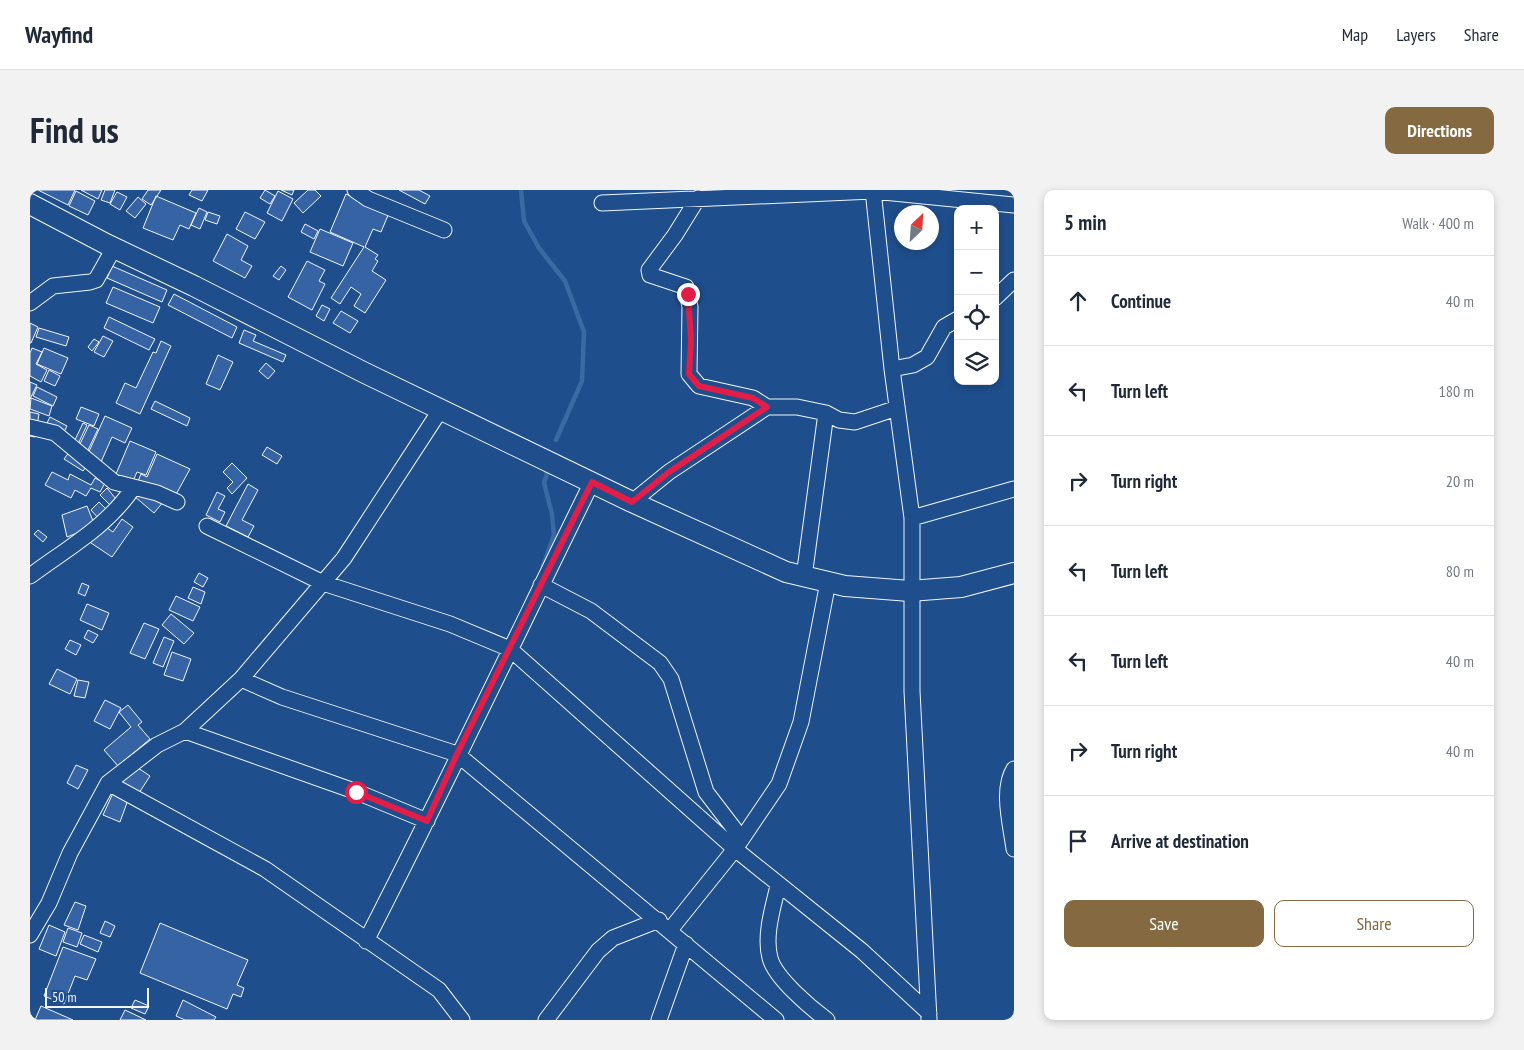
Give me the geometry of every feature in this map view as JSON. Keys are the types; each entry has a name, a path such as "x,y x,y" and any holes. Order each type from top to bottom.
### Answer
{"main road":[{"path":"30,204 114,248 632,502 786,572 872,590 910,591 961,586 1014,574"}],"street":[{"path":"355,190 368,199 444,230"},
{"path":"873,191 892,369 912,518 910,591 912,690 929,1017"},
{"path":"602,203 690,196 873,191 1014,205"},
{"path":"690,196 675,235 649,270 650,275 686,287 690,307 689,374 692,381 699,386 753,398 767,407 797,407 826,413 839,420 855,422 897,408"},
{"path":"30,303 52,286 96,280 114,248"},
{"path":"998,295 1014,280"},
{"path":"892,369 913,365 927,357 944,327 954,321"},
{"path":"632,502 669,472 767,407"},
{"path":"30,935 49,903 70,853 108,783 157,745 185,731 241,679 344,558 441,409"},
{"path":"804,577 826,413"},
{"path":"30,427 55,433 68,442 109,479 133,488 157,493 177,502"},
{"path":"366,941 427,821 457,754 592,482"},
{"path":"30,576 108,519 121,506 133,488"},
{"path":"912,518 1014,489"},
{"path":"207,526 323,583 450,624 510,649 738,844 778,886 862,951 929,1017"},
{"path":"546,1020 581,970 613,938 664,925 738,844 779,784 801,722 828,582"},
{"path":"541,585 591,611 660,663 671,680 706,792 738,844"},
{"path":"241,679 282,697 457,754 776,1020"},
{"path":"185,731 356,792 427,821"},
{"path":"1014,769 1009,776 1008,794 1014,849"},
{"path":"108,783 265,869 439,990 462,1020"},
{"path":"778,886 770,928 768,950 770,961 796,992 827,1020"},
{"path":"659,1020 686,944"}],"building":[{"path":"38,190 75,190 68,205"},
{"path":"81,190 102,190 98,199"},
{"path":"105,190 115,190 110,203 101,200"},
{"path":"148,190 161,190 151,205 142,199"},
{"path":"192,190 208,190 202,201 189,195"},
{"path":"265,190 275,196 270,204 260,198"},
{"path":"281,190 294,190 292,195"},
{"path":"308,190 315,190 321,196 303,213 294,203"},
{"path":"399,190 419,190 430,196 425,204"},
{"path":"76,191 95,201 88,215 69,206"},
{"path":"278,191 293,199 282,221 267,213"},
{"path":"117,192 127,197 120,210 110,204"},
{"path":"346,194 389,213 381,232 373,229 365,247 378,255 375,259 378,261 372,271 386,280 365,313 354,306 361,294 351,287 340,304 331,298 364,247 330,232"},
{"path":"156,196 196,213 189,229 180,225 173,240 143,228"},
{"path":"138,197 146,204 135,218 126,211"},
{"path":"199,208 207,212 200,229 191,225"},
{"path":"208,212 220,216 217,224 205,220"},
{"path":"245,212 265,222 255,239 236,229"},
{"path":"305,224 318,231 314,239 301,232"},
{"path":"320,229 353,243 343,266 310,252"},
{"path":"227,234 248,246 241,260 252,266 245,278 213,261"},
{"path":"307,261 325,270 319,281 325,284 312,310 288,297"},
{"path":"112,266 167,290 162,302 107,278"},
{"path":"281,266 286,270 279,280 273,276"},
{"path":"113,287 160,307 153,323 106,303"},
{"path":"174,294 237,327 232,338 168,305"},
{"path":"322,305 330,309 324,321 316,316"},
{"path":"341,311 358,321 350,333 333,323"},
{"path":"109,317 155,339 149,350 104,328"},
{"path":"30,323 38,327 31,343 30,343"},
{"path":"39,328 69,337 66,346 36,337"},
{"path":"244,330 256,335 253,341 286,355 283,362 239,343"},
{"path":"103,336 113,341 104,357 94,352"},
{"path":"94,339 99,342 92,351 88,347"},
{"path":"161,341 171,346 140,414 116,403 125,383 136,388 153,352 156,353"},
{"path":"32,348 42,352 36,364 47,370 41,382 30,376 30,353"},
{"path":"44,348 68,358 61,374 37,364"},
{"path":"218,355 233,362 220,390 206,384"},
{"path":"266,363 275,371 268,379 259,371"},
{"path":"49,370 60,376 55,386 44,381"},
{"path":"30,382 37,385 30,399"},
{"path":"37,387 57,397 53,406 33,396"},
{"path":"31,398 52,406 49,416 30,409"},
{"path":"155,401 190,418 187,426 151,409"},
{"path":"81,407 99,414 94,426 76,419"},
{"path":"30,412 39,414 35,437 30,436"},
{"path":"105,416 132,428 125,443 112,437 101,462 87,456"},
{"path":"50,417 67,426 61,438 44,429"},
{"path":"83,423 87,425 78,444 74,442"},
{"path":"89,425 98,429 88,450 79,446"},
{"path":"130,441 156,452 146,475 137,472 133,481 116,474"},
{"path":"267,447 282,456 277,464 262,455"},
{"path":"70,451 88,464 83,471 64,459"},
{"path":"157,454 190,469 174,498 138,481 141,474 147,477"},
{"path":"232,463 247,478 232,494 227,488 233,482 223,472"},
{"path":"52,472 68,480 70,474 91,485 95,478 105,483 100,492 91,488 86,496 75,490 71,498 45,485"},
{"path":"248,484 258,490 242,520 254,526 248,537 226,526"},
{"path":"144,485 164,501 154,513 134,496"},
{"path":"107,488 116,499 110,505 100,495"},
{"path":"217,492 225,496 218,509 225,512 220,522 206,515"},
{"path":"99,502 108,511 99,519 91,510"},
{"path":"87,506 95,526 67,537 62,515"},
{"path":"122,519 133,527 112,557 88,541 100,523 113,532"},
{"path":"38,530 47,537 43,542 34,534"},
{"path":"199,573 208,578 203,587 194,582"},
{"path":"82,583 89,586 85,596 78,593"},
{"path":"193,587 205,592 201,604 188,598"},
{"path":"176,596 200,607 193,621 169,610"},
{"path":"87,604 109,613 102,630 80,620"},
{"path":"171,614 194,633 184,644 162,625"},
{"path":"144,623 159,629 145,659 130,653"},
{"path":"88,630 98,635 93,643 84,638"},
{"path":"164,637 174,641 163,667 153,663"},
{"path":"70,640 81,645 76,655 65,649"},
{"path":"172,652 191,659 183,681 164,675"},
{"path":"57,669 77,679 70,694 49,684"},
{"path":"78,680 89,682 85,698 74,696"},
{"path":"105,700 121,708 110,729 94,721"},
{"path":"128,705 142,722 138,725 150,739 118,766 104,750 131,727 119,712"},
{"path":"132,764 150,776 139,793 121,781"},
{"path":"76,765 88,770 78,789 67,783"},
{"path":"114,791 129,797 120,822 103,815"},
{"path":"75,902 86,906 78,930 64,925"},
{"path":"105,921 115,926 110,937 100,933"},
{"path":"160,923 248,960 237,985 244,988 241,997 233,994 227,1009 140,973"},
{"path":"49,925 65,932 56,956 39,949"},
{"path":"68,928 82,933 77,947 63,942"},
{"path":"84,935 102,942 98,952 80,944"},
{"path":"63,947 96,959 87,980 75,976 64,1004 44,996"},
{"path":"135,1000 149,1006 145,1014 131,1008"},
{"path":"183,1000 216,1017 214,1020 185,1020 176,1016"},
{"path":"41,1006 73,1020 35,1020"},
{"path":"125,1010 146,1020 120,1020"}],"waterway":[{"path":"521,190 524,221 539,248 565,281 584,332 582,381 556,440"},
{"path":"543,566 554,535 552,514 544,483 547,474 544,466"}],"route":[{"path":"356,792 427,821 457,754 592,482 632,502 669,472 720,440 767,407 753,398 699,386 692,381 689,374 691,340 688,294"}]}
